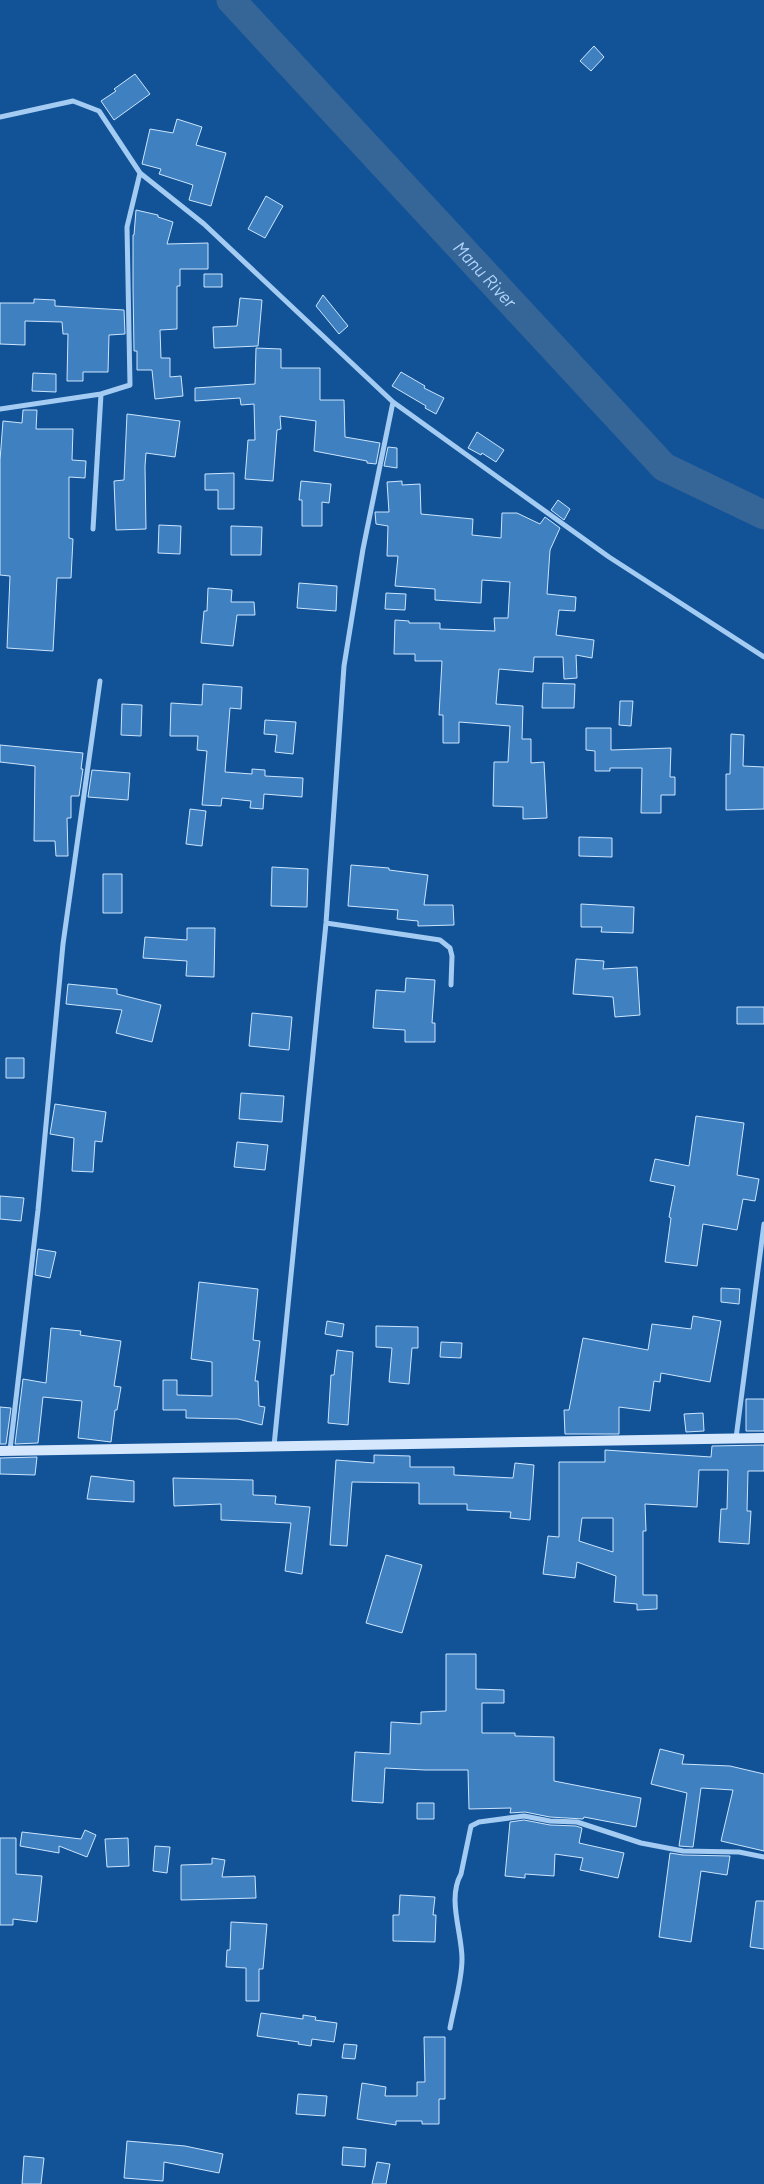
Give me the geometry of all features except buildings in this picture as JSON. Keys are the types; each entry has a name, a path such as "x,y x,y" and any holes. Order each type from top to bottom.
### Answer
{"main road":[{"path":"5,1451 764,1438"}],"street":[{"path":"0,116 72,101 99,111 140,173 204,224 393,402 609,556 764,657"},
{"path":"0,409 101,394 130,385 127,227 140,173"},
{"path":"93,528 101,394"},
{"path":"274,1446 326,923 344,666 363,548 393,402"},
{"path":"5,1451 38,1210 62,944 100,681"},
{"path":"326,923 440,940 450,948 452,956 451,985"},
{"path":"736,1438 764,1224"},
{"path":"450,2028 462,1961 456,1898 457,1880 471,1826 479,1822 524,1816 550,1821 577,1822 640,1844 683,1851 738,1852 764,1857"}],"waterway":[{"name":"Manu River","path":"231,0 664,467 764,515"}]}
